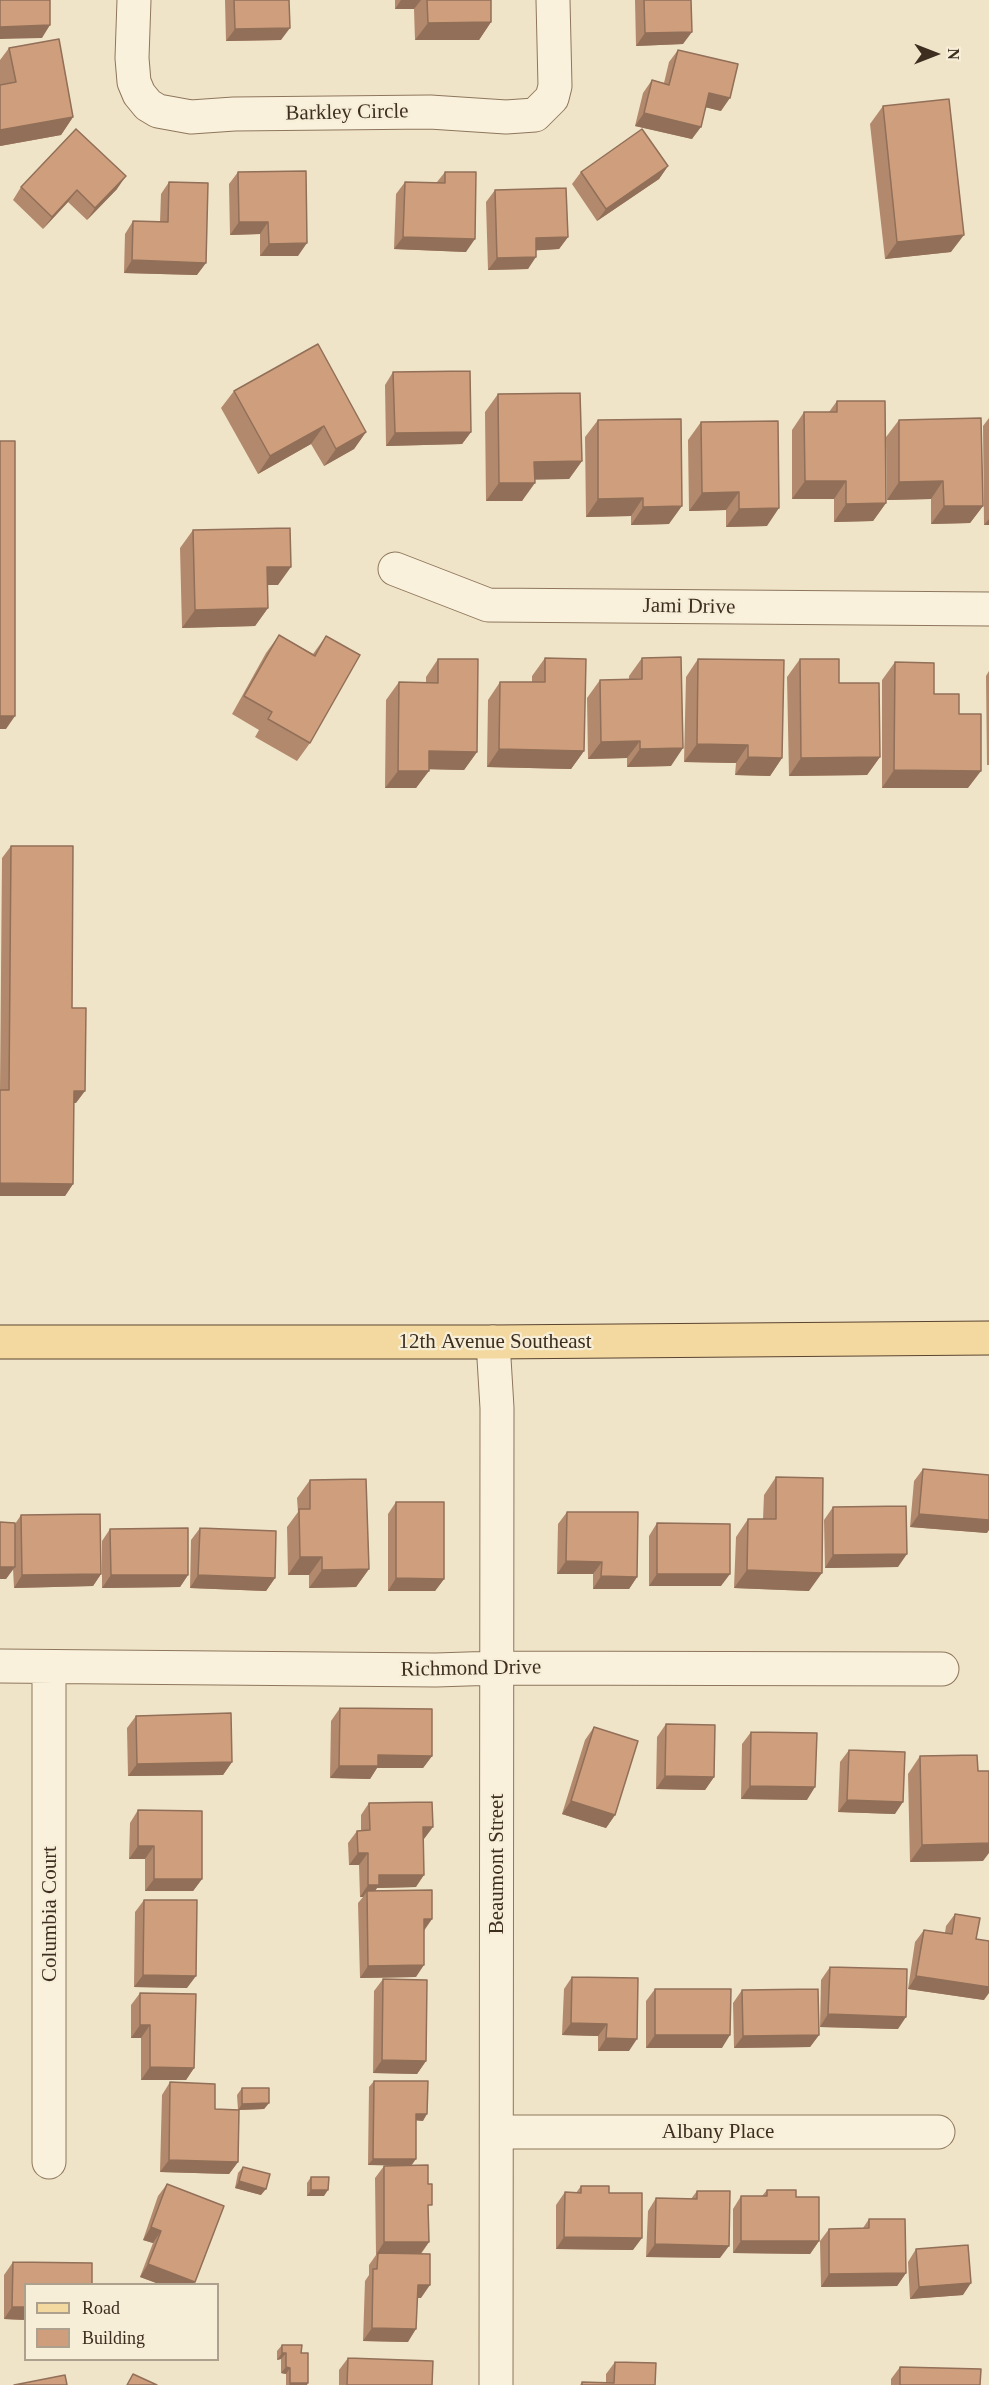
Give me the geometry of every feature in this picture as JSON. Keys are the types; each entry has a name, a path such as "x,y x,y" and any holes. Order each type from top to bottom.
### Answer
{"main road":[{"name":"12th Avenue Southeast","path":"0,1342 494,1342 989,1338"}],"street":[{"name":"Barkley Circle","path":"134,0 132,58 134,82 139,94 148,105 158,111 191,117 234,114 430,112 506,117 536,116 552,98 555,86 553,0"},
{"name":"Jami Drive","path":"395,569 488,605 989,609"},
{"name":"Beaumont Street","path":"494,1342 497,1408 496,2385"},
{"name":"Richmond Drive","path":"0,1666 436,1670 497,1668 942,1669"},
{"name":"Columbia Court","path":"49,1666 49,2162"},
{"name":"Albany Place","path":"497,2132 938,2133"}],"building":[{"path":"0,0 50,0 50,25 0,27"},
{"path":"234,0 289,0 290,28 235,29"},
{"path":"427,0 491,0 491,22 428,23"},
{"path":"644,0 691,0 692,32 645,33"},
{"path":"59,39 73,117 0,130 0,85 16,82 9,48"},
{"path":"678,50 738,64 730,98 709,93 701,127 644,113 652,80 669,85"},
{"path":"949,99 964,235 897,242 883,106"},
{"path":"76,129 126,176 95,208 77,190 52,217 21,187"},
{"path":"642,129 668,166 606,209 581,172"},
{"path":"306,171 307,243 269,244 268,222 239,222 238,172"},
{"path":"445,172 476,172 475,239 403,237 405,182 445,183"},
{"path":"169,182 208,183 206,263 132,260 133,221 168,222"},
{"path":"566,188 568,237 536,238 536,257 497,258 495,190"},
{"path":"318,344 366,432 336,449 324,426 270,456 234,391"},
{"path":"470,371 471,432 395,433 393,372"},
{"path":"580,393 582,461 534,462 535,483 499,483 498,394"},
{"path":"837,401 885,401 886,503 846,504 846,481 805,481 804,412 837,412"},
{"path":"981,418 983,506 944,506 943,481 899,482 899,420"},
{"path":"681,419 682,506 643,507 643,498 598,499 598,420"},
{"path":"778,421 779,508 739,509 739,492 702,493 701,422"},
{"path":"0,441 15,441 15,716 0,716"},
{"path":"290,528 291,567 267,567 268,608 195,610 193,530"},
{"path":"279,635 315,656 326,636 360,655 310,743 268,719 272,712 244,696"},
{"path":"681,657 683,748 640,749 640,741 601,742 600,680 642,679 642,658"},
{"path":"545,658 586,659 584,751 499,749 500,682 545,682"},
{"path":"438,659 478,659 477,752 429,751 429,771 398,771 399,682 438,683"},
{"path":"698,659 784,660 782,758 748,757 748,745 697,744"},
{"path":"800,659 839,659 839,683 879,683 880,757 801,758"},
{"path":"895,662 934,663 934,694 959,694 959,714 981,714 981,771 894,770"},
{"path":"11,846 73,846 72,1008 86,1008 85,1091 74,1091 73,1184 0,1183 0,1090 9,1090"},
{"path":"923,1469 989,1475 989,1520 919,1514"},
{"path":"776,1477 823,1478 822,1573 747,1570 748,1519 776,1519"},
{"path":"366,1479 369,1569 322,1570 322,1557 300,1557 299,1509 310,1509 310,1480"},
{"path":"396,1502 444,1502 444,1579 396,1578"},
{"path":"906,1506 907,1554 833,1555 833,1507"},
{"path":"567,1512 638,1512 637,1577 601,1576 602,1562 566,1561"},
{"path":"100,1514 101,1574 22,1575 21,1515"},
{"path":"0,1522 15,1523 15,1567 0,1567"},
{"path":"657,1523 730,1524 730,1574 657,1574"},
{"path":"188,1528 188,1575 111,1575 110,1529"},
{"path":"200,1528 276,1531 275,1578 198,1575"},
{"path":"340,1708 432,1709 432,1756 378,1755 378,1766 339,1766"},
{"path":"231,1713 232,1762 137,1764 136,1716"},
{"path":"666,1724 715,1725 714,1777 665,1776"},
{"path":"594,1727 638,1741 615,1815 571,1801"},
{"path":"751,1732 817,1733 815,1787 750,1786"},
{"path":"849,1750 905,1752 903,1802 847,1800"},
{"path":"977,1755 978,1771 989,1771 989,1843 922,1845 920,1756"},
{"path":"432,1802 433,1827 423,1827 424,1875 379,1875 379,1885 368,1885 368,1853 358,1853 357,1831 370,1830 369,1803"},
{"path":"138,1810 202,1811 202,1879 154,1879 154,1846 138,1846"},
{"path":"432,1890 432,1919 424,1919 424,1965 368,1966 367,1891"},
{"path":"144,1900 197,1900 196,1976 143,1975"},
{"path":"955,1914 980,1918 976,1939 989,1941 989,1987 916,1976 924,1930 952,1934"},
{"path":"830,1967 907,1969 906,2017 828,2014"},
{"path":"572,1977 638,1978 637,2039 606,2038 607,2024 571,2023"},
{"path":"383,1979 427,1980 426,2061 382,2060"},
{"path":"655,1989 731,1989 730,2035 655,2035"},
{"path":"818,1989 819,2035 743,2036 742,1990"},
{"path":"140,1993 196,1994 194,2068 150,2067 150,2025 140,2025"},
{"path":"374,2081 428,2081 427,2114 416,2114 416,2159 373,2159"},
{"path":"170,2082 215,2084 215,2109 239,2110 238,2162 169,2160"},
{"path":"242,2088 269,2088 269,2103 242,2104"},
{"path":"428,2165 428,2184 432,2184 432,2205 428,2205 429,2242 384,2242 384,2166"},
{"path":"243,2167 270,2174 266,2189 239,2181"},
{"path":"311,2177 329,2177 328,2190 311,2190"},
{"path":"167,2184 224,2206 195,2282 148,2264 161,2231 151,2227"},
{"path":"581,2186 609,2186 609,2193 642,2193 642,2238 564,2237 565,2192 581,2193"},
{"path":"767,2190 796,2190 796,2197 819,2197 819,2241 741,2241 741,2196 767,2196"},
{"path":"697,2191 730,2191 729,2246 655,2244 656,2198 697,2199"},
{"path":"869,2219 905,2219 906,2273 829,2274 829,2229 869,2228"},
{"path":"968,2245 971,2283 919,2287 916,2249"},
{"path":"378,2253 430,2254 430,2285 418,2285 416,2329 372,2328 373,2269 377,2269"},
{"path":"13,2262 92,2263 92,2283 24,2283 24,2307 12,2307"},
{"path":"282,2345 302,2345 301,2353 308,2353 308,2383 290,2383 290,2368 286,2367 286,2353 282,2353"},
{"path":"348,2358 433,2361 432,2385 347,2385"},
{"path":"615,2362 656,2363 655,2385 582,2385 582,2382 614,2383"},
{"path":"900,2367 981,2369 980,2385 900,2385"},
{"path":"133,2374 157,2385 127,2385"},
{"path":"65,2375 67,2385 14,2385"}]}
